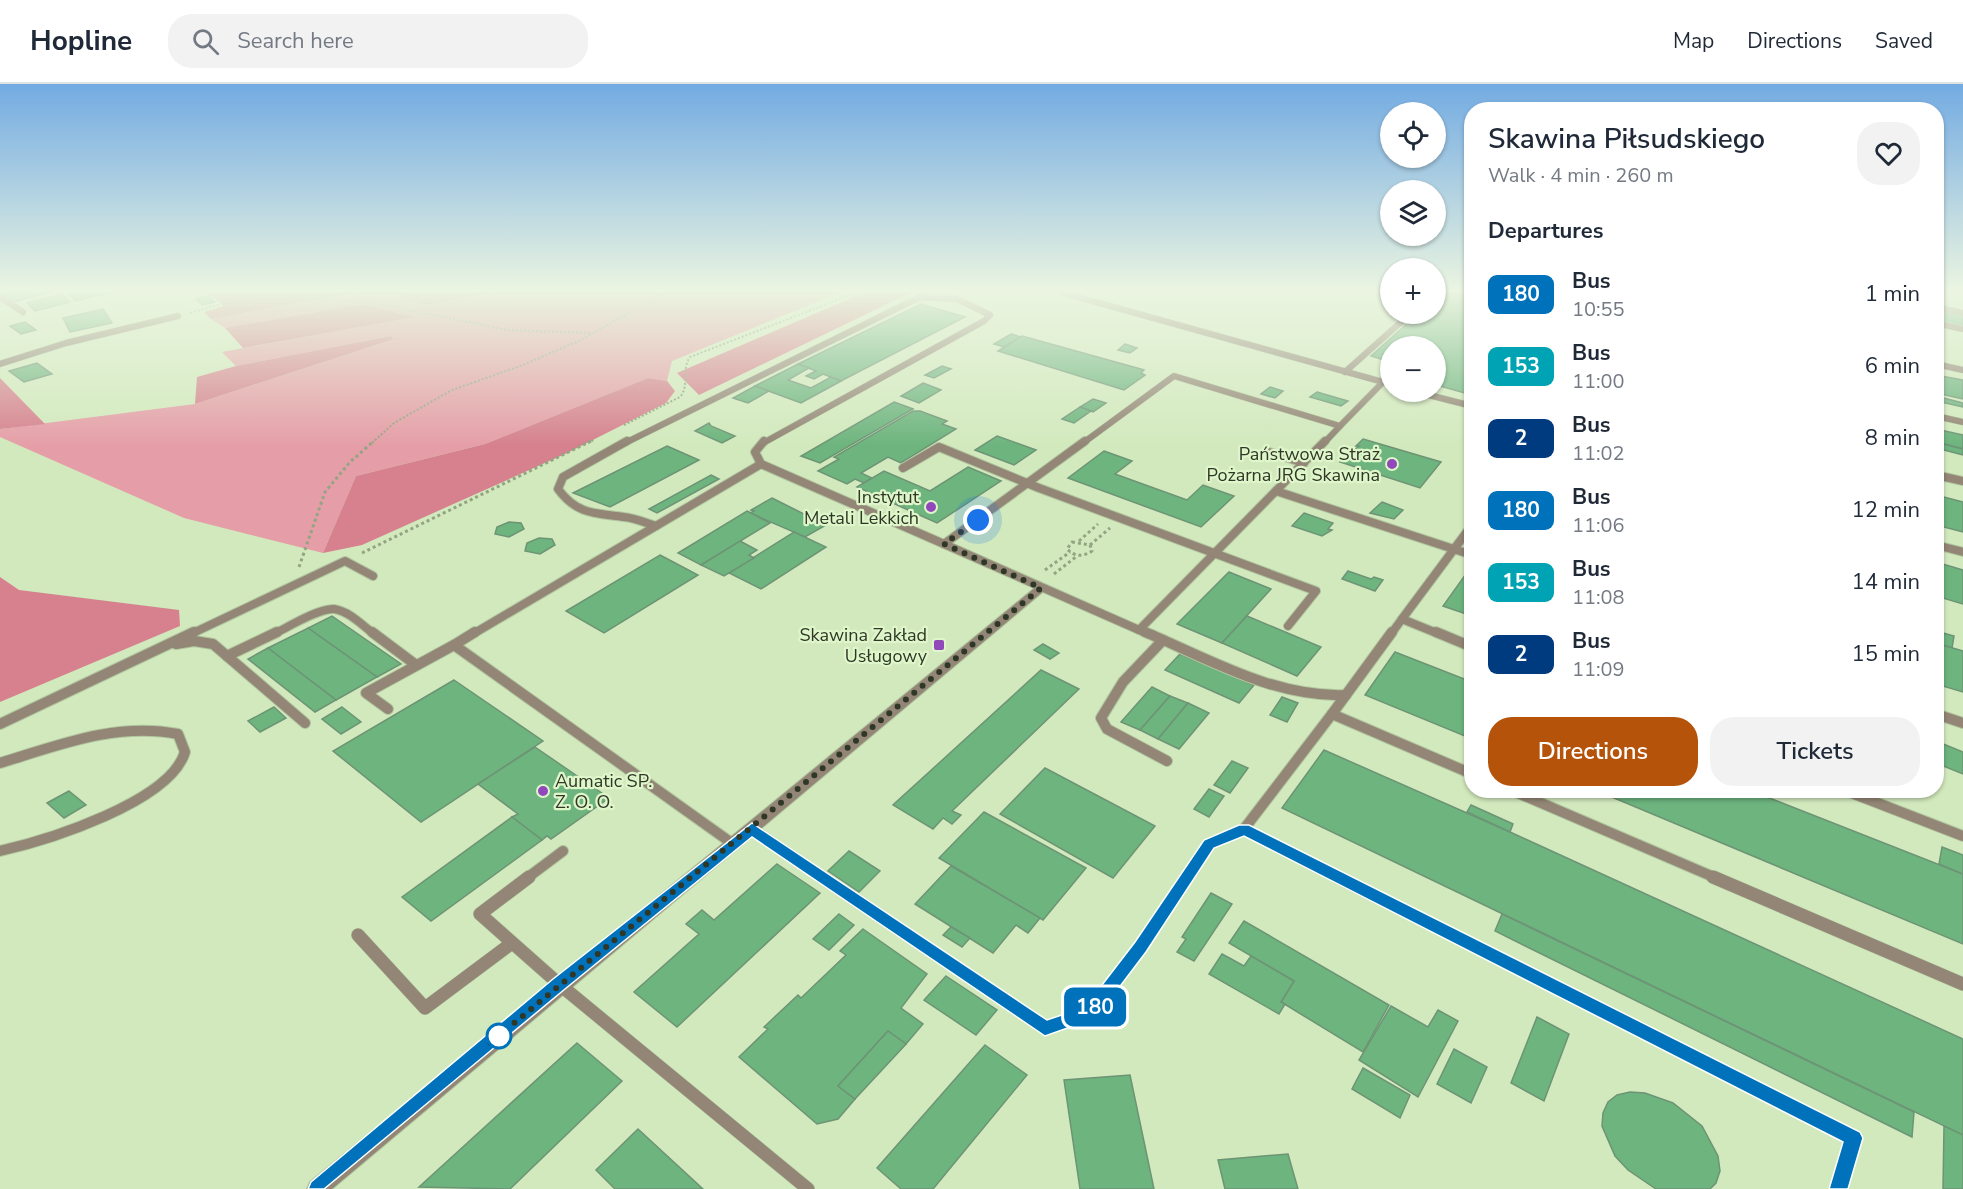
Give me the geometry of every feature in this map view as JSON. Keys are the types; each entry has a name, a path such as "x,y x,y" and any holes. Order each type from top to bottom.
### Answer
{"street":[{"path":"318,1189 559,984 752,829 1041,588"}],"lane":[{"path":"0,364 64,344"},
{"path":"656,526 626,517 593,515 562,495 558,489 563,477 629,440 825,344"},
{"path":"942,344 765,440 755,452 760,464 1041,588 1287,691 1324,696 1346,695"},
{"path":"1244,344 1380,381"},
{"path":"1345,372 1377,344"},
{"path":"1944,366 1963,370"},
{"path":"944,544 1174,376 1340,426"},
{"path":"1139,630 1340,426 1380,389"},
{"path":"1446,399 1464,404"},
{"path":"1944,418 1963,422"},
{"path":"903,468 939,447 1121,519 1316,591 1288,626"},
{"path":"1269,452 1304,463"},
{"path":"388,709 366,693 454,645 760,464"},
{"path":"1944,477 1963,481"},
{"path":"1276,491 1464,552"},
{"path":"752,829 1045,1028 1090,1013 1140,947 1209,844 1244,829 1453,549 1464,538"},
{"path":"1944,546 1963,552"},
{"path":"0,724 345,561 373,576"},
{"path":"228,656 322,611 334,609 346,613 416,665"},
{"path":"1402,620 1464,644"},
{"path":"1163,640 1123,682 1101,718 1107,729 1167,761"},
{"path":"167,645 194,641 213,644 305,723"},
{"path":"454,645 733,844"},
{"path":"1332,714 1464,771"},
{"path":"1944,717 1963,723"},
{"path":"0,763 105,734 136,729 161,729 178,734 185,752 178,771 143,797 96,820 0,851"},
{"path":"1530,798 1963,984"},
{"path":"1865,798 1963,836"},
{"path":"1244,829 1854,1138 1838,1189"},
{"path":"563,851 480,914 559,984 808,1189"},
{"path":"358,935 425,1008 512,943"}],"path":[{"path":"290,587 307,549 326,492 350,462 394,423 452,390 524,365 570,344"},
{"path":"618,428 680,397 685,391 685,363 690,357 725,344"},
{"path":"345,561 597,439"},
{"path":"1070,552 1068,545 1078,541 1109,514"},
{"path":"1090,545 1121,519"},
{"path":"1078,541 1090,545"},
{"path":"1070,552 1078,555 1089,554 1092,551 1090,545"},
{"path":"1045,570 1070,552"},
{"path":"1054,574 1078,555"}],"shaded area":[{"path":"239,344 268,344 243,348"},
{"path":"268,344 352,344 236,366 222,352"},
{"path":"352,344 380,344 195,404 197,377 236,366"},
{"path":"380,344 715,344 672,361 667,381 648,378 485,444 356,476 323,553 184,518 0,437 0,429 195,404"},
{"path":"745,344 805,344 699,395 677,373"},
{"path":"0,378 45,424 0,429"},
{"path":"648,378 667,381 675,391 666,403 565,454 362,545 323,553 356,476 485,444"},
{"path":"0,577 19,590 179,610 180,626 0,702"}],"building":[{"path":"840,344 914,344 841,381 823,374 814,379 806,376 816,371 798,364"},
{"path":"995,344 1010,344 1004,347"},
{"path":"1010,344 1049,344 1144,370 1141,373 1145,375 1124,390 998,351"},
{"path":"1125,344 1137,348 1130,353 1118,350"},
{"path":"1446,344 1464,344 1464,393 1446,388"},
{"path":"1380,348 1380,359 1371,356"},
{"path":"37,363 52,374 24,382 9,371"},
{"path":"798,364 809,368 788,380 811,388 831,377 841,381 801,403 755,386"},
{"path":"942,366 951,369 934,378 925,375"},
{"path":"1944,376 1963,380 1963,399 1944,395"},
{"path":"923,383 941,390 919,403 901,396"},
{"path":"755,386 769,391 748,403 733,398"},
{"path":"1270,387 1283,391 1275,398 1261,394"},
{"path":"1317,392 1348,401 1341,406 1310,397"},
{"path":"1944,398 1963,403 1963,407 1944,403"},
{"path":"1093,399 1106,403 1093,412 1080,407"},
{"path":"894,402 913,409 820,463 801,456"},
{"path":"1080,407 1091,411 1074,423 1062,419"},
{"path":"913,411 920,411 947,421 942,424 956,429 901,463 888,457 861,473 872,478 864,483 855,479 847,484 818,471 839,459 834,457"},
{"path":"709,423 735,436 722,443 695,431"},
{"path":"1944,431 1963,435 1963,449 1944,444"},
{"path":"997,436 1036,450 1014,465 975,450"},
{"name":"Państwowa Straż Pożarna JRG Skawina","path":"1363,439 1441,462 1420,488 1340,462 1359,446 1356,446"},
{"path":"1944,444 1963,449 1963,455 1944,450"},
{"path":"667,446 699,460 610,507 573,493"},
{"path":"1104,451 1132,461 1115,474 1187,500 1203,485 1234,496 1201,527 1068,478"},
{"name":"Instytut Metali Lekkich","path":"968,467 1001,481 937,523 857,487 884,471 930,491"},
{"path":"711,475 719,479 657,513 649,509"},
{"path":"1944,497 1963,502 1963,532 1944,527"},
{"path":"772,498 826,525 805,537 750,513 754,511 751,510"},
{"path":"1382,502 1403,510 1394,519 1370,513"},
{"path":"747,511 770,523 701,565 678,553"},
{"path":"1304,513 1333,523 1328,529 1332,530 1322,536 1292,526"},
{"path":"509,522 521,523 524,529 509,537 495,534 497,527"},
{"path":"794,532 826,547 761,589 729,573"},
{"path":"539,538 552,539 555,545 540,554 525,551 527,543"},
{"path":"740,541 757,550 749,555 754,558 724,576 701,565"},
{"path":"660,555 698,575 604,633 566,611"},
{"path":"1944,564 1963,570 1963,604 1944,598"},
{"path":"1348,571 1371,579 1374,577 1383,580 1375,591 1342,579"},
{"path":"1229,572 1271,589 1222,643 1177,624"},
{"path":"1464,577 1464,613 1443,606"},
{"path":"332,616 401,664 377,677 308,628"},
{"path":"1247,616 1321,647 1297,676 1222,643"},
{"path":"308,628 377,677 336,700 268,648"},
{"path":"1944,633 1954,636 1952,648 1944,646"},
{"path":"1043,644 1059,653 1050,659 1034,650"},
{"path":"1944,645 1963,651 1963,692 1944,686"},
{"path":"268,648 336,700 315,712 248,659"},
{"path":"1395,652 1464,679 1464,736 1365,695"},
{"path":"1180,654 1254,685 1239,703 1165,670"},
{"path":"1041,670 1079,689 952,811 961,815 952,824 943,818 933,829 893,805"},
{"path":"454,680 543,741 421,822 333,751"},
{"path":"1152,687 1170,696 1140,730 1121,722"},
{"path":"1170,696 1188,703 1158,739 1140,730"},
{"path":"1282,697 1298,703 1287,722 1270,715"},
{"path":"1188,703 1209,713 1179,749 1158,739"},
{"path":"274,707 286,718 260,732 248,721"},
{"path":"342,707 361,722 341,734 322,719"},
{"path":"1944,744 1963,752 1963,774 1944,766"},
{"name":"Aumatic SP. Z. O. O.","path":"535,747 609,798 551,839 547,836 542,840 512,817 518,814 478,784"},
{"path":"1324,750 1510,832 1963,1039 1963,1135 1282,808"},
{"path":"1232,761 1248,768 1230,793 1214,785"},
{"path":"1045,768 1155,826 1113,878 1000,814"},
{"path":"1209,789 1224,796 1209,817 1194,809"},
{"path":"69,791 86,805 64,818 47,803"},
{"path":"1614,798 1769,798 1963,874 1963,944"},
{"path":"1471,805 1513,824 1510,832 1467,812"},
{"path":"984,812 1086,868 1043,920 939,858"},
{"path":"512,817 542,840 431,921 402,897"},
{"path":"1942,847 1963,855 1963,874 1939,864"},
{"path":"849,851 880,871 859,892 828,871"},
{"path":"777,864 820,893 677,1027 634,992 699,934 686,924 702,910 714,920"},
{"path":"951,866 1040,918 1028,933 1016,925 993,953 915,904"},
{"path":"1211,893 1232,904 1194,961 1177,952 1186,939 1182,937"},
{"path":"839,914 854,925 829,950 813,939"},
{"path":"1502,914 1914,1112 1912,1137 1495,931"},
{"path":"1244,921 1389,1005 1363,1052 1281,1002 1294,981 1229,943"},
{"path":"951,927 970,938 962,947 943,935"},
{"path":"863,929 927,974 901,1008 923,1024 906,1044 888,1031 838,1086 855,1099 838,1119 817,1124 739,1057 768,1029 764,1027 798,995 801,998 846,955 840,951"},
{"path":"1222,954 1244,966 1251,956 1294,981 1281,1002 1285,1004 1279,1014 1209,974"},
{"path":"946,976 997,1010 976,1035 924,1000"},
{"path":"1391,1006 1428,1027 1438,1010 1458,1021 1418,1097 1359,1060"},
{"path":"1537,1017 1569,1034 1544,1101 1511,1083"},
{"path":"888,1031 906,1044 855,1099 838,1086"},
{"path":"577,1043 622,1081 510,1189 419,1187"},
{"path":"985,1045 1027,1075 933,1189 901,1189 877,1168"},
{"path":"1454,1049 1487,1067 1471,1103 1437,1084"},
{"path":"1363,1068 1410,1095 1400,1118 1352,1089"},
{"path":"1130,1075 1154,1189 1080,1189 1064,1080"},
{"path":"1630,1092 1645,1093 1673,1103 1702,1126 1718,1156 1720,1171 1716,1183 1710,1189 1656,1189 1628,1170 1615,1156 1602,1126 1603,1113 1608,1102 1617,1095"},
{"path":"1944,1126 1963,1135 1963,1189 1943,1189"},
{"path":"638,1129 703,1189 615,1189 596,1170"},
{"path":"1288,1154 1298,1189 1225,1189 1218,1160"}],"bus line":[{"name":"180","path":"318,1189 559,984 752,829 1045,1028 1090,1013 1140,947 1209,844 1244,829 1854,1138 1838,1189"}],"place":[{"name":"Państwowa Straż Pożarna JRG Skawina","path":"1392,464"},
{"name":"Instytut Metali Lekkich","path":"931,507"},
{"name":"Skawina Zakład Usługowy","path":"939,645"},
{"name":"Aumatic SP. Z. O. O.","path":"543,791"}],"route":[{"path":"499,1036 490,1043 1041,588 944,544 978,520"}]}
